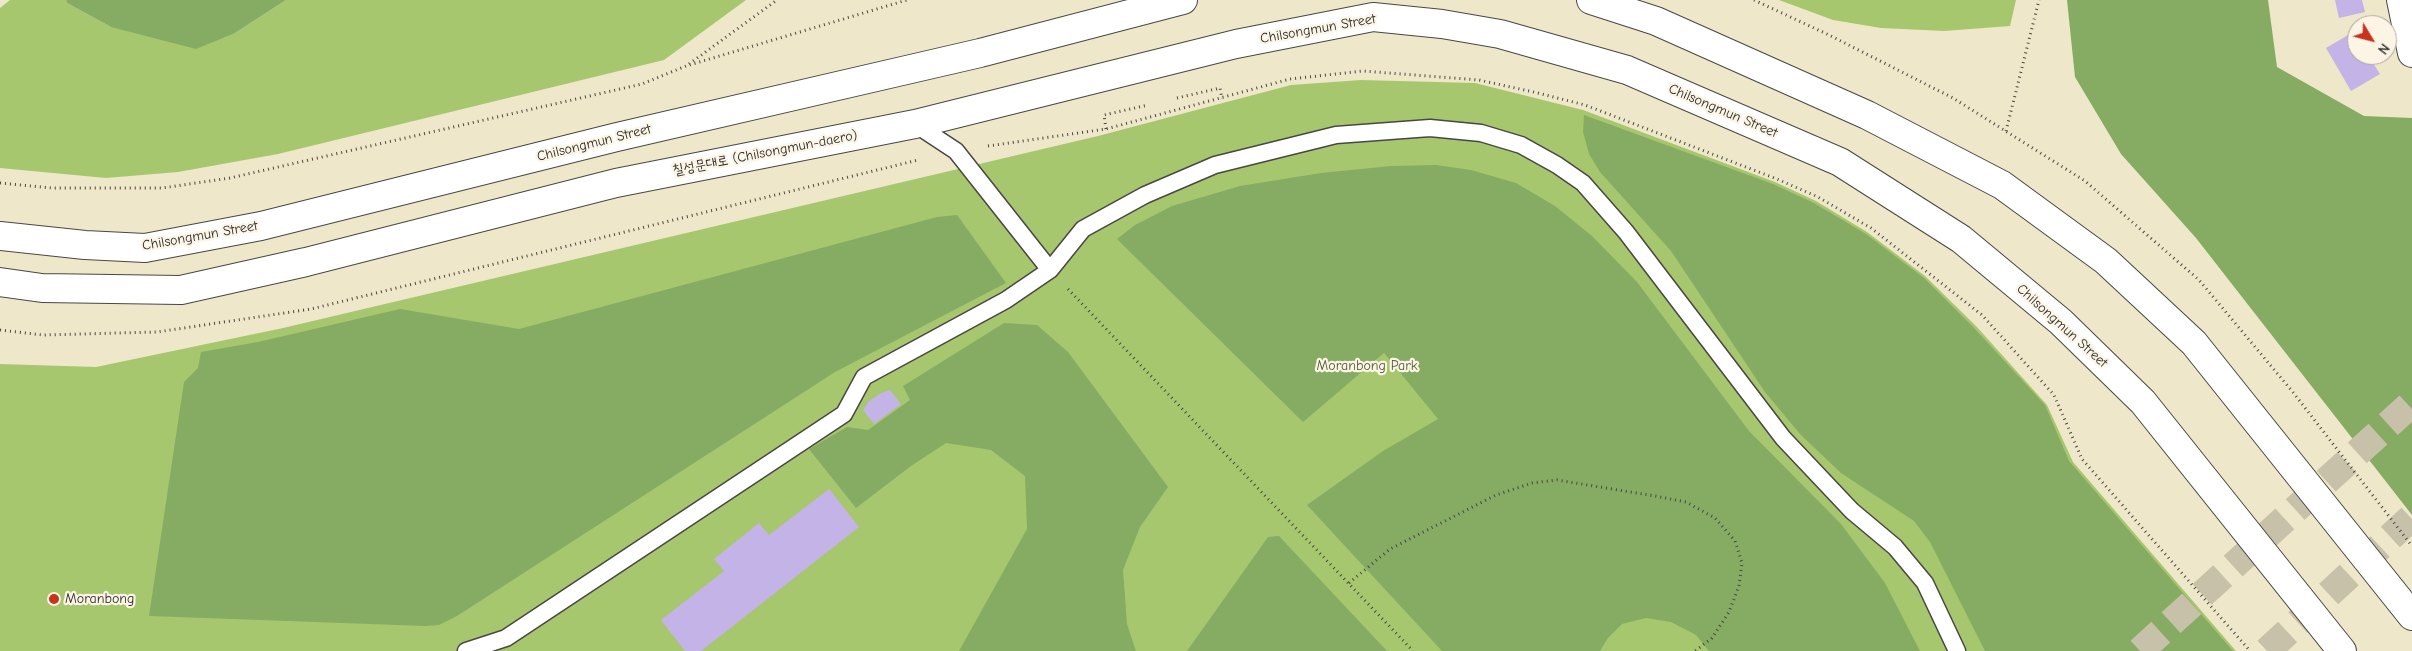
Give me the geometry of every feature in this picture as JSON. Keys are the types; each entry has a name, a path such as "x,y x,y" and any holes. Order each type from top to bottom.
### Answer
{"main road":[{"name":"Chilsongmun Street","path":"0,236 85,245 145,248 260,226 617,137 980,53 1183,0"},
{"path":"1591,0 1656,21 1867,114 2002,185 2106,261 2194,343 2412,616"},
{"path":"2400,0 2412,53"},
{"name":"Chilsongmun Street","path":"915,124 1236,44 1373,17 1442,24 1500,34 1627,70 1840,162 1960,239 2061,322 2143,402 2342,651"},
{"name":"칠성문대로 (Chilsongmun-daero)","path":"0,282 42,288 181,290 306,262 616,183 915,124"}],"lane":[{"path":"915,124 956,151 1050,270"},
{"path":"466,651 506,638 844,414 864,377 1006,300 1050,270 1083,229 1145,195 1215,165 1336,135 1430,128 1481,133 1521,145 1557,165 1583,183 1626,232 1783,438 1852,511 1895,547 1925,583 1957,651"}],"path":[{"path":"686,66 777,0"},
{"path":"0,183 52,188 162,188 230,178 642,84 686,66 907,0"},
{"path":"2006,131 2039,0"},
{"path":"0,330 43,335 157,332 311,310 956,151 1106,129 1290,79 1363,71 1479,80 1585,105 1777,179 1818,197 1871,228 1982,315 2054,395 2082,459 2250,651"},
{"path":"1177,98 1220,88 1222,99"},
{"path":"1106,129 1104,115 1148,105"},
{"path":"1050,270 1413,651"},
{"path":"1349,583 1390,549 1496,495 1532,483 1557,480 1686,502 1715,518 1735,542 1742,563 1739,586 1729,612 1712,638 1695,651"}],"green space":[{"path":"10,0 66,0 67,3 111,27 235,33 286,0 746,0 664,60 278,154 178,172 106,178 0,168 0,8"},
{"path":"66,0 286,0 235,33 196,49 111,27 67,3"},
{"path":"1779,0 2016,0 2010,26 1944,31 1881,28 1833,20"},
{"path":"2067,0 2268,0 2277,67 2364,116 2412,118 2412,515 2196,238 2121,154 2075,77"},
{"name":"Moranbong Park","path":"1361,80 1475,83 1583,110 1775,182 1816,201 1867,232 1925,276 1976,326 2047,405 2073,462 2236,651 0,651 0,364 96,367 283,328 1098,136 1291,85"},
{"path":"1584,115 1773,184 1814,203 1866,234 1924,278 1974,328 2045,405 2069,461 2233,651 1985,651 1930,542 1914,521 1841,473 1800,434 1765,392 1671,251 1600,172 1589,154 1583,132"},
{"path":"1436,165 1471,170 1516,183 1555,206 1592,236 1637,282 1749,431 1841,524 1885,583 1920,651 1709,651 1696,635 1671,622 1646,618 1622,624 1608,638 1600,651 1442,651 1307,505 1383,451 1438,419 1384,353 1303,422 1117,239 1135,225 1172,206 1240,186 1321,173 1391,166"},
{"path":"957,215 1006,283 835,372 457,616 439,625 149,616 184,382 198,368 201,352 258,342 400,309 519,329 937,217"},
{"path":"1004,323 1037,325 1068,352 1168,487 1140,527 1123,570 1127,624 1136,651 959,651 1027,529 1025,476 991,450 946,443 911,466 856,508 809,449 847,427 868,430 910,400 903,386"},
{"path":"1279,536 1387,651 1187,651 1268,537"}],"building":[{"path":"2335,0 2362,0 2365,12 2339,18"},
{"path":"2347,36 2347,65 2374,65 2380,74 2351,91 2326,48"},
{"path":"890,390 901,404 874,424 863,410 869,401 881,393"},
{"path":"829,489 859,527 701,651 685,651 661,620 724,571 714,559 759,523 769,535"}],"tunnel":[{"path":"2140,651 2412,403"},
{"path":"2267,651 2412,517"}],"place":[{"name":"Moranbong","path":"54,599"}]}
